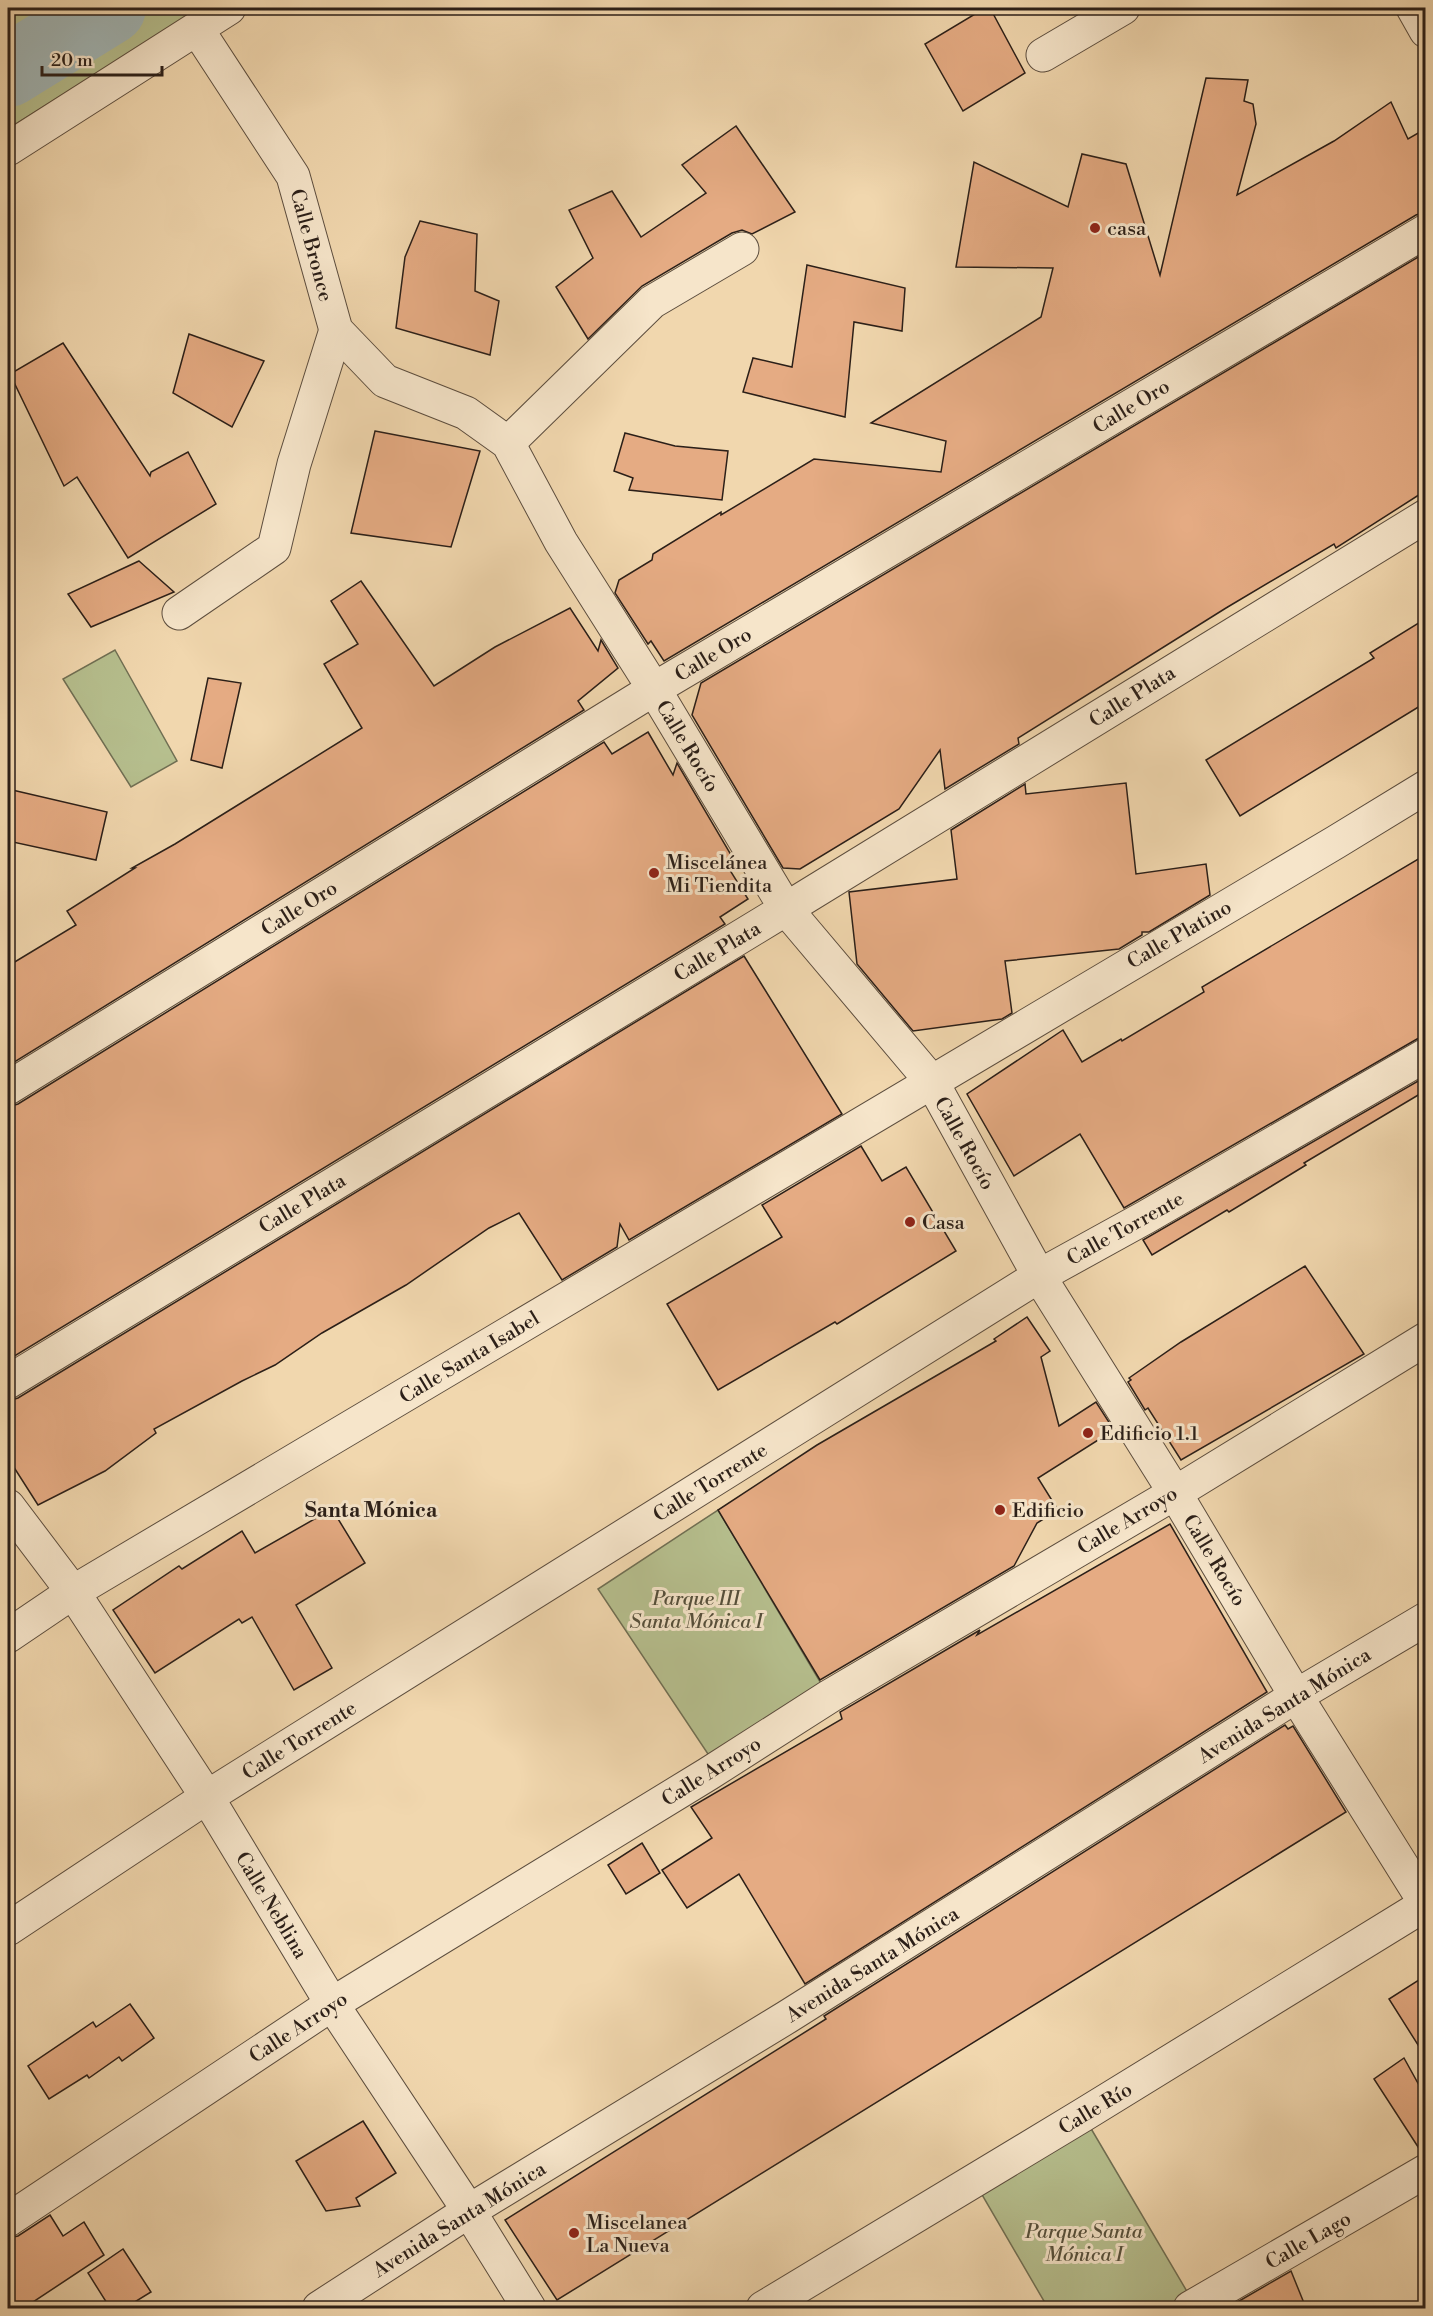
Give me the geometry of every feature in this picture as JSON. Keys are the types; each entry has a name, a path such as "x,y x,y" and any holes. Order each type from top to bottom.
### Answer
{"street":[{"path":"8,149 229,8"},
{"path":"1043,55 1123,8"},
{"path":"1413,8 1425,31"},
{"name":"Calle Bronce","path":"197,29 293,176 336,330 385,381 466,413"},
{"name":"Calle Oro","path":"8,1088 654,689 1425,231"},
{"path":"508,443 652,303 742,249"},
{"path":"178,613 274,548 294,464 336,330"},
{"name":"Calle Rocío","path":"466,413 508,443 561,542 654,689 786,909 932,1082 1039,1276 1175,1492 1296,1696 1425,1904"},
{"name":"Calle Plata","path":"8,1382 786,909 1425,516"},
{"name":"Calle Platino","path":"932,1082 1425,787"},
{"name":"Calle Torrente","path":"8,1929 207,1797 1039,1276 1146,1217 1425,1055"},
{"name":"Calle Santa Isabel","path":"8,1636 73,1592 932,1082"},
{"name":"Calle Arroyo","path":"8,2220 332,2004 698,1780 830,1696 1175,1492 1425,1339"},
{"name":"Calle Neblina","path":"8,1506 73,1592 207,1797 332,2004 469,2211 529,2308"},
{"name":"Avenida Santa Mónica","path":"319,2308 469,2211 788,2017 1296,1696 1425,1619"},
{"name":"Calle Río","path":"764,2308 1425,1904"},
{"name":"Calle Lago","path":"1190,2308 1425,2171"}],"green space":[{"path":"8,8 202,8 8,129"},
{"path":"115,650 177,761 131,787 63,679"},
{"name":"Parque III Santa Mónica I","path":"718,1510 822,1685 710,1757 598,1589"},
{"name":"Parque Santa Mónica I","path":"1083,2115 1195,2305 1190,2308 1048,2308 974,2181"}],"building":[{"path":"985,8 990,8 1025,73 963,111 925,44"},
{"path":"1206,78 1248,80 1244,101 1253,104 1256,124 1237,195 1334,141 1391,102 1408,139 1425,129 1425,212 1416,215 664,661 651,641 648,644 615,593 619,580 652,560 653,554 814,459 941,472 946,441 871,423 1041,317 1053,268 956,267 974,162 1068,207 1082,154 1126,164 1160,275"},
{"path":"736,126 795,212 752,234 742,230 732,233 642,286 588,339 556,287 593,258 569,210 612,191 641,237 706,193 682,165"},
{"path":"420,221 477,234 475,291 499,301 490,355 396,328 405,257"},
{"path":"1425,253 1425,491 1336,548 1334,544 1226,608 1018,738 1019,744 945,789 940,750 899,809 800,869 783,868 692,715 701,683"},
{"path":"807,265 905,288 902,331 854,322 845,417 743,392 753,358 792,367"},
{"path":"189,334 264,361 232,427 173,393"},
{"path":"63,343 150,476 151,472 188,452 216,504 128,558 77,477 64,486 10,374"},
{"path":"375,431 480,451 451,547 351,533"},
{"path":"625,433 675,446 728,451 722,500 629,490 633,478 614,471"},
{"path":"139,561 174,592 91,627 68,594"},
{"path":"361,581 434,686 495,647 570,608 598,651 601,640 618,668 578,701 584,710 8,1066 8,966 76,925 67,911 135,868 132,868 175,844 362,728 324,664 358,644 331,601"},
{"path":"1425,619 1425,703 1240,816 1206,760 1374,658 1370,653"},
{"path":"208,678 241,683 222,768 191,760"},
{"path":"648,732 673,775 677,763 737,865 726,864 748,899 720,917 725,924 8,1360 8,1107 18,1104 604,742 612,754"},
{"path":"1126,783 1136,874 1206,864 1210,895 1149,932 1142,932 1142,935 1119,949 1005,961 1012,1013 1002,1019 913,1031 857,964 849,892 957,879 951,830 1025,784 1026,794"},
{"path":"8,789 107,812 96,860 8,841"},
{"path":"1425,855 1425,1036 1124,1208 1080,1134 1014,1176 967,1094 1063,1030 1082,1062 1204,992 1202,987"},
{"path":"744,956 842,1114 629,1240 620,1224 617,1247 562,1280 519,1213 489,1228 406,1285 322,1333 275,1365 154,1429 156,1433 105,1471 38,1505 8,1458 8,1401 18,1398"},
{"path":"1425,1077 1425,1091 1304,1163 1306,1165 1229,1212 1227,1210 1152,1255 1143,1240"},
{"path":"861,1146 882,1181 906,1167 956,1251 837,1324 835,1322 718,1390 667,1304 782,1237 762,1205"},
{"path":"1305,1266 1364,1354 1181,1460 1148,1408 1145,1410 1128,1382 1131,1380 1129,1378 1181,1342"},
{"path":"1027,1317 1050,1351 1041,1357 1059,1426 1096,1402 1114,1430 1038,1478 1058,1510 1037,1523 1014,1566 820,1680 718,1510 817,1445 996,1341 994,1339"},
{"path":"332,1509 365,1563 296,1605 332,1668 294,1690 252,1617 242,1623 239,1619 155,1673 113,1610 179,1566 182,1569 242,1531 255,1553"},
{"path":"1170,1524 1267,1692 805,1984 739,1874 687,1908 662,1870 712,1838 691,1807 842,1719 840,1712 980,1630 977,1635"},
{"path":"1285,1725 1288,1729 1293,1726 1346,1812 557,2300 505,2220 826,2019 824,2016"},
{"path":"642,1843 660,1873 626,1894 608,1865"},
{"path":"1425,1976 1425,2056 1389,1999"},
{"path":"130,2004 154,2038 122,2061 119,2057 89,2078 87,2075 49,2099 28,2066 93,2022 96,2027"},
{"path":"1404,2058 1425,2096 1425,2152 1422,2153 1374,2079"},
{"path":"363,2121 396,2173 356,2198 360,2206 326,2211 296,2161"},
{"path":"50,2215 63,2236 84,2222 104,2255 24,2308 8,2308 8,2238 18,2236"},
{"path":"123,2249 151,2292 125,2308 110,2308 88,2273"},
{"path":"1291,2271 1306,2308 1228,2308 1234,2304"}],"waterway":[{"path":"8,71 110,8"}],"place":[{"name":"casa","path":"1095,228"},
{"name":"Miscelánea Mi Tiendita","path":"654,873"},
{"name":"Casa","path":"910,1222"},
{"name":"Edificio 1.1","path":"1088,1433"},
{"name":"Edificio","path":"1000,1510"},
{"name":"Miscelanea La Nueva","path":"574,2233"}],"district":[{"name":"Santa Mónica","path":"371,1510"}]}
